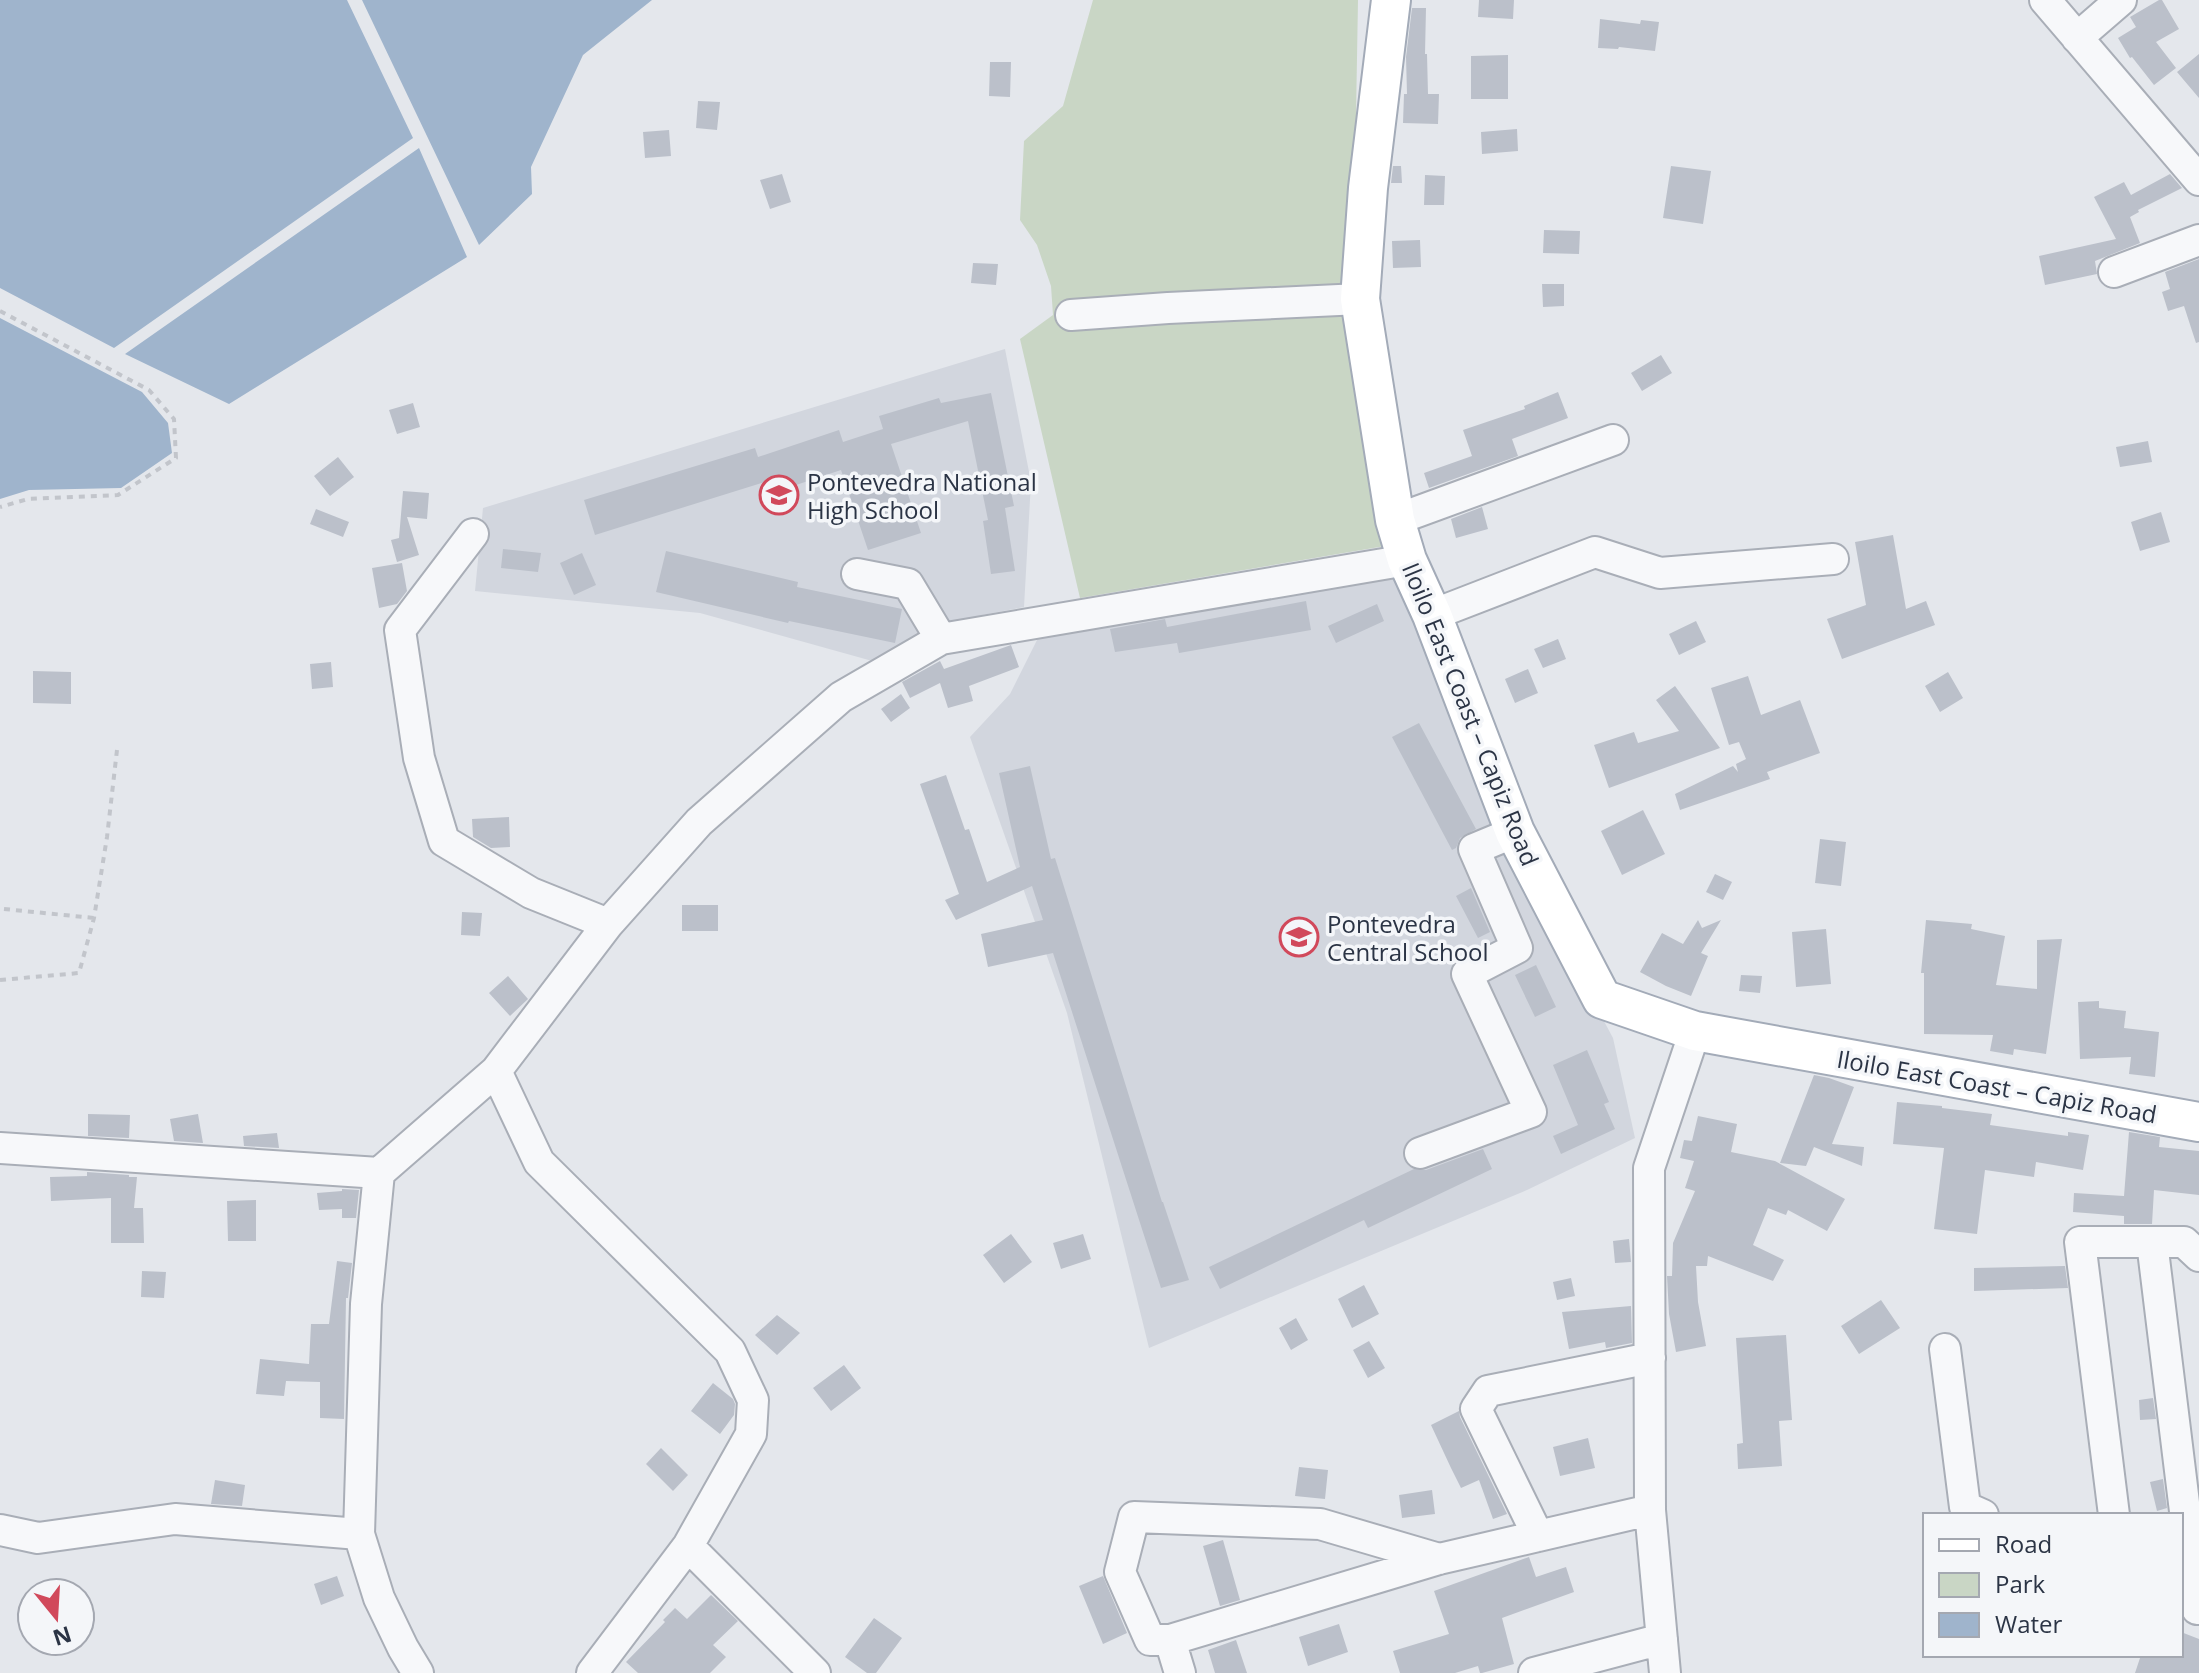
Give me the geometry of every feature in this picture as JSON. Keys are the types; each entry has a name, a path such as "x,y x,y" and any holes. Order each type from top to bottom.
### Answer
{"main road":[{"name":"Iloilo East Coast – Capiz Road","path":"1391,0 1368,188 1360,299 1395,520 1407,560 1432,615 1515,832 1602,999 1695,1031 2199,1122"}],"street":[{"path":"2045,0 2199,180"},
{"path":"2077,38 2121,0"},
{"path":"2114,272 2199,240"},
{"path":"1071,315 1360,299"},
{"path":"1395,520 1613,440"},
{"path":"473,534 400,630 419,758 444,841 531,893 608,924"},
{"path":"1432,615 1595,552 1660,573 1833,559"},
{"path":"418,1673 379,1598 359,1534 366,1304 379,1173 496,1071 608,924 699,822 841,697 941,639 1407,560"},
{"path":"857,574 908,584 941,639"},
{"path":"1420,1153 1531,1112 1467,974 1517,948 1474,849 1515,832"},
{"path":"1665,1673 1650,1510 1649,1168 1695,1031"},
{"path":"496,1071 539,1162 730,1351 753,1400 751,1434 688,1546 592,1673"},
{"path":"0,1148 379,1173"},
{"path":"2114,1513 2080,1242 2184,1242 2199,1256"},
{"path":"2152,1242 2182,1513"},
{"path":"1945,1349 1965,1507 1978,1513"},
{"path":"1538,1536 1476,1409 1488,1391 1650,1358"},
{"path":"1439,1559 1320,1524 1134,1517 1120,1572 1150,1640 1170,1640 1439,1559 1650,1510"},
{"path":"0,1530 38,1538 175,1519 359,1534"},
{"path":"2183,1525 2192,1607"},
{"path":"688,1546 815,1673"},
{"path":"1534,1673 1662,1639"},
{"path":"1170,1640 1180,1673"}],"path":[{"path":"0,311 149,390 174,419 176,458 118,495 28,499 0,507"},
{"path":"0,980 79,973 94,918 117,750"},
{"path":"4,909 94,918"}],"shaded area":[{"name":"Pontevedra National High School","path":"1005,349 1031,482 1024,607 982,615 883,664 700,613 475,591 483,508"},
{"name":"Pontevedra Central School","path":"1405,575 1518,861 1613,1038 1635,1138 1527,1190 1149,1348 1067,1013 970,737 1010,694 1039,636"}],"green space":[{"path":"1093,0 1358,0 1355,173 1391,545 1080,598 1020,339 1053,315 1051,286 1037,245 1020,220 1024,141 1063,106"}],"water":[{"path":"0,0 347,0 413,138 114,348 0,288"},
{"path":"362,0 652,0 583,55 531,167 532,194 479,245"},
{"path":"419,148 467,257 229,404 125,354"},
{"path":"0,318 142,392 168,423 172,453 121,488 29,490 0,499"}],"building":[{"path":"1479,0 1514,0 1513,19 1478,17"},
{"path":"2162,0 2179,29 2156,42 2176,68 2154,85 2130,58 2118,38 2136,27 2130,17"},
{"path":"1412,8 1426,8 1428,94 1439,94 1438,124 1403,123"},
{"path":"1600,19 1640,24 1641,20 1659,22 1655,51 1598,48"},
{"path":"2199,54 2199,98 2177,72"},
{"path":"1508,55 1508,99 1471,99 1471,56"},
{"path":"990,62 1011,62 1010,97 989,96"},
{"path":"698,101 720,102 717,130 696,128"},
{"path":"1517,129 1518,151 1482,154 1481,132"},
{"path":"669,130 671,156 645,158 643,132"},
{"path":"1393,166 1401,166 1402,183 1391,183"},
{"path":"1671,166 1711,171 1703,224 1663,218"},
{"path":"782,174 791,202 770,209 760,180"},
{"path":"2170,174 2182,188 2130,217 2140,243 2095,261 2097,274 2045,285 2039,256 2116,239 2094,197 2124,182 2131,195"},
{"path":"1425,175 1445,176 1444,205 1424,205"},
{"path":"1544,230 1580,231 1579,254 1543,253"},
{"path":"1420,240 1421,267 1393,268 1392,241"},
{"path":"2199,259 2199,342 2196,343 2184,306 2168,311 2162,292 2170,289 2165,272"},
{"path":"973,263 998,264 996,285 971,283"},
{"path":"1542,284 1564,284 1564,306 1543,307"},
{"path":"1661,355 1672,373 1642,391 1631,373"},
{"path":"1558,392 1568,418 1512,439 1518,456 1429,488 1424,473 1472,456 1463,430 1525,409 1524,406"},
{"path":"991,393 1014,506 1005,508 1015,571 991,574 983,521 988,520 968,421 891,444 921,533 868,550 841,470 775,492 771,480 595,535 584,500 755,448 758,457 839,430 843,442 883,429 879,416 939,398 941,403"},
{"path":"413,403 420,427 397,434 389,410"},
{"path":"2148,441 2152,462 2120,467 2116,447"},
{"path":"338,457 354,477 330,496 314,476"},
{"path":"403,491 429,493 427,519 407,517 419,555 397,562 391,540 399,538"},
{"path":"1482,507 1488,529 1456,538 1451,519"},
{"path":"316,509 349,522 343,537 310,524"},
{"path":"2161,512 2170,542 2140,551 2131,522"},
{"path":"1893,535 1906,609 1926,601 1935,625 1842,659 1827,619 1866,605 1855,542"},
{"path":"503,549 541,553 538,572 501,568"},
{"path":"666,551 798,582 797,587 902,609 895,643 788,623 656,592"},
{"path":"582,553 596,585 574,595 560,563"},
{"path":"402,563 407,591 397,604 379,608 372,568"},
{"path":"1306,601 1311,630 1179,653 1177,643 1115,652 1110,629 1165,619 1167,627"},
{"path":"1377,604 1384,621 1336,643 1328,626"},
{"path":"1696,621 1706,642 1679,655 1669,634"},
{"path":"1558,639 1566,659 1543,668 1534,649"},
{"path":"1011,645 1019,667 969,686 973,701 948,708 940,683 910,698 902,682 940,661 944,669"},
{"path":"331,662 333,687 312,689 310,664"},
{"path":"1528,669 1538,693 1515,703 1505,679"},
{"path":"33,671 71,672 71,704 33,703"},
{"path":"1948,672 1963,698 1940,712 1925,686"},
{"path":"1748,676 1761,715 1800,700 1820,753 1767,772 1770,779 1680,810 1675,794 1733,766 1738,772 1736,764 1746,759 1739,742 1729,745 1711,688"},
{"path":"1675,686 1720,748 1609,788 1594,745 1634,732 1638,743 1679,731 1656,700"},
{"path":"901,694 910,708 891,722 881,709"},
{"path":"1419,723 1476,829 1460,838 1452,850 1392,737"},
{"path":"1030,766 1051,859 1055,858 1189,1280 1161,1288 1053,953 988,967 981,934 1043,920 1032,886 956,920 945,900 959,894 920,784 946,775 987,882 1020,867 999,773"},
{"path":"1643,810 1665,854 1622,875 1601,831"},
{"path":"509,817 510,847 491,848 473,837 472,819"},
{"path":"1820,839 1846,842 1841,886 1815,883"},
{"path":"1715,874 1732,882 1723,900 1706,892"},
{"path":"1471,888 1490,932 1478,938 1456,896"},
{"path":"682,905 718,905 718,931 682,931"},
{"path":"462,912 482,913 480,936 461,935"},
{"path":"1698,920 1702,928 1721,920 1701,953 1708,956 1691,996 1640,972 1662,933 1683,944"},
{"path":"1926,920 1972,924 1971,929 2005,936 1996,985 2037,989 2037,940 2062,939 2046,1054 2014,1049 2013,1055 1990,1051 1993,1035 1924,1034 1924,973 1921,973"},
{"path":"1826,929 1831,984 1796,987 1792,932"},
{"path":"1536,965 1556,1007 1535,1017 1515,975"},
{"path":"1741,975 1762,976 1760,993 1739,991"},
{"path":"508,976 528,999 510,1016 489,993"},
{"path":"2099,1001 2099,1008 2126,1011 2124,1028 2159,1032 2155,1077 2129,1074 2131,1057 2080,1059 2078,1002"},
{"path":"1587,1050 1609,1102 1604,1104 1615,1129 1561,1154 1553,1136 1578,1125 1553,1065"},
{"path":"1814,1075 1854,1087 1832,1144 1864,1147 1862,1166 1814,1147 1806,1166 1780,1163"},
{"path":"1897,1102 1992,1114 1990,1125 2068,1136 2068,1132 2089,1135 2083,1170 2036,1162 2034,1177 1985,1170 1977,1234 1934,1229 1944,1148 1893,1144"},
{"path":"88,1114 130,1115 129,1138 88,1136"},
{"path":"198,1114 203,1143 174,1141 170,1119"},
{"path":"1698,1116 1737,1124 1731,1152 1775,1161 1845,1199 1827,1231 1788,1210 1786,1215 1768,1208 1753,1245 1784,1260 1773,1281 1708,1256 1707,1266 1696,1266 1698,1302 1706,1346 1676,1352 1669,1314 1667,1276 1672,1276 1673,1243 1695,1191 1685,1188 1694,1161 1680,1158 1684,1140 1692,1141"},
{"path":"2129,1132 2160,1137 2159,1147 2199,1151 2199,1195 2154,1190 2152,1224 2124,1224 2124,1216 2073,1212 2074,1193 2124,1196"},
{"path":"277,1133 279,1148 244,1146 243,1136"},
{"path":"1483,1149 1492,1169 1368,1228 1364,1220 1220,1289 1209,1267 1414,1169 1426,1170"},
{"path":"87,1172 137,1177 134,1208 143,1208 144,1243 111,1243 111,1198 51,1201 50,1177 87,1176"},
{"path":"359,1190 356,1218 342,1218 342,1209 319,1210 317,1193"},
{"path":"256,1200 256,1241 228,1241 227,1201"},
{"path":"1011,1234 1032,1262 1004,1283 983,1255"},
{"path":"1083,1234 1091,1259 1061,1269 1053,1243"},
{"path":"1629,1239 1631,1262 1615,1263 1613,1241"},
{"path":"337,1261 352,1263 346,1298 344,1419 320,1418 320,1382 286,1381 284,1396 256,1394 260,1359 309,1364 311,1324 329,1324"},
{"path":"2065,1266 2068,1288 1974,1291 1974,1268"},
{"path":"142,1271 166,1272 164,1298 141,1297"},
{"path":"1571,1278 1575,1296 1557,1300 1553,1282"},
{"path":"1364,1285 1379,1314 1352,1328 1338,1299"},
{"path":"1881,1300 1900,1328 1859,1354 1841,1326"},
{"path":"1631,1306 1632,1343 1606,1348 1605,1342 1569,1349 1562,1312"},
{"path":"777,1315 800,1333 777,1355 755,1335"},
{"path":"1296,1318 1308,1340 1291,1350 1279,1328"},
{"path":"1786,1335 1792,1420 1779,1421 1782,1466 1738,1469 1737,1444 1743,1443 1736,1338"},
{"path":"1369,1341 1385,1368 1368,1378 1353,1350"},
{"path":"844,1365 861,1388 831,1411 813,1388"},
{"path":"713,1383 735,1404 734,1415 720,1434 691,1411"},
{"path":"2153,1398 2156,1419 2140,1420 2139,1400"},
{"path":"1459,1411 1507,1514 1493,1519 1479,1480 1461,1488 1451,1468 1431,1425"},
{"path":"1588,1438 1595,1468 1560,1476 1553,1447"},
{"path":"661,1448 688,1475 673,1491 646,1464"},
{"path":"1299,1467 1328,1470 1325,1499 1295,1496"},
{"path":"2163,1479 2167,1508 2157,1511 2150,1482"},
{"path":"215,1480 245,1485 242,1506 211,1504"},
{"path":"1432,1490 1435,1514 1402,1518 1399,1495"},
{"path":"1223,1540 1240,1600 1220,1606 1203,1546"},
{"path":"1529,1557 1536,1577 1566,1567 1574,1592 1502,1618 1514,1664 1482,1673 1478,1666 1455,1673 1400,1673 1393,1651 1449,1634 1434,1591"},
{"path":"337,1576 344,1596 321,1605 314,1584"},
{"path":"1103,1576 1127,1633 1103,1644 1079,1586"},
{"path":"711,1595 738,1621 713,1645 726,1657 710,1673 638,1673 626,1662 675,1608 687,1619"},
{"path":"874,1618 902,1638 876,1673 867,1673 845,1657"},
{"path":"1339,1624 1348,1652 1308,1666 1299,1637"},
{"path":"2183,1633 2199,1639 2199,1673 2135,1673 2140,1657 2183,1657"},
{"path":"1236,1640 1247,1673 1215,1673 1208,1650"}],"place":[{"name":"Pontevedra National High School","path":"779,495"},
{"name":"Pontevedra Central School","path":"1299,937"}]}
